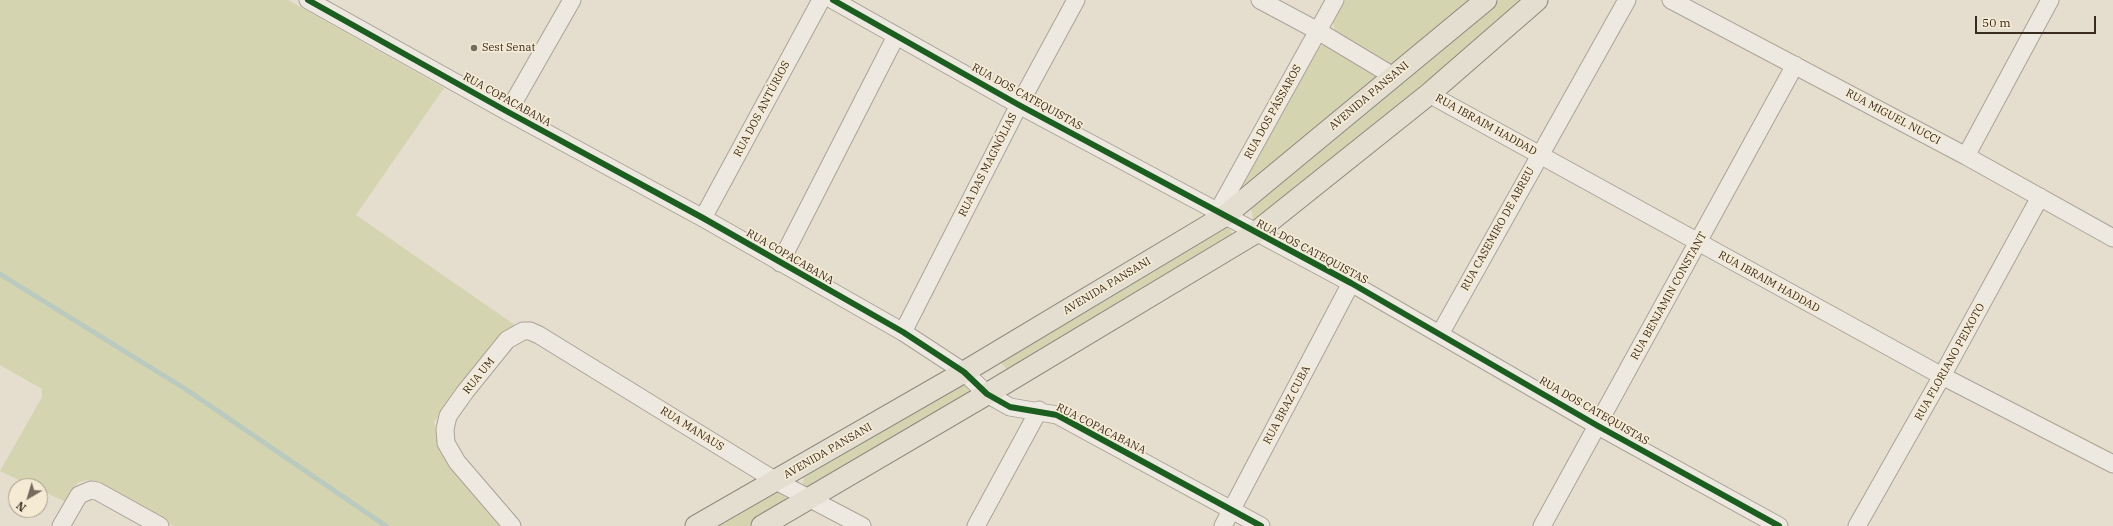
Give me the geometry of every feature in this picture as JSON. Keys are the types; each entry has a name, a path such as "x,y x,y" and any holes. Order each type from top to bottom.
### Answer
{"main road":[{"name":"AVENIDA PANSANI","path":"696,526 964,372 1219,216 1486,0"},
{"path":"762,526 811,499 1255,233 1429,94 1537,0"}],"street":[{"path":"508,112 572,0"},
{"name":"RUA DOS ANTÙRIOS","path":"703,218 822,0"},
{"name":"RUA DOS CATEQUISTAS","path":"833,0 1018,105 1219,216 1351,283 1598,426 1779,526"},
{"name":"RUA DAS MAGNÓLIAS","path":"903,332 1018,105 1076,0"},
{"path":"1260,0 1318,31 1393,76"},
{"name":"RUA DOS PÁSSAROS","path":"1219,216 1335,0"},
{"name":"RUA CASEMIRO DE ABREU","path":"1440,334 1627,0"},
{"name":"RUA MIGUEL NUCCI","path":"1671,0 1966,156 2113,238"},
{"path":"1966,156 2050,0"},
{"name":"RUA COPACABANA","path":"315,2 508,112 703,218 903,332 964,372 987,394 1010,407 1039,410 1057,414 1260,526"},
{"path":"780,263 896,36"},
{"name":"RUA BENJAMIN CONSTANT","path":"1542,526 1795,66"},
{"name":"RUA IBRAIM HADDAD","path":"1429,94 1942,376 2113,464"},
{"name":"RUA FLORIANO PEIXOTO","path":"1858,526 2040,197"},
{"name":"RUA BRAZ CUBA","path":"1223,526 1351,283"},
{"name":"RUA UM","path":"512,526 456,462 446,443 445,429 448,416 507,340 523,331"},
{"name":"RUA MANAUS","path":"523,331 530,331 539,335 776,481 862,526"},
{"path":"976,526 1039,410"},
{"path":"61,526 73,503 84,491 97,490 160,526"}],"green space":[{"path":"0,0 288,0 444,88 356,215 515,325 497,340 434,422 439,445 503,526 174,526 88,480 79,482 71,490 66,502 48,494 48,478 14,478 0,471 42,397 42,389 0,365"},
{"path":"1345,0 1474,0 1397,63 1386,64 1335,33 1333,22"},
{"path":"1499,0 1528,0 1425,89 1256,221 1253,219 1251,208"},
{"path":"1326,45 1375,75 1375,81 1247,186 1245,185 1244,182 1320,46"},
{"path":"1226,227 1230,229 1233,235 1007,375 1006,368 999,361"},
{"path":"964,384 970,388 971,391 806,488 803,485 804,476"},
{"path":"779,491 785,496 786,503 781,508 749,526 714,526 774,492"}],"waterway":[{"path":"0,274 187,390 386,526"}],"cycle path":[{"path":"308,0 508,112 703,218 903,332 964,372 987,394 1010,407 1057,415 1261,526"},
{"path":"833,0 1019,105 1351,283 1598,426 1779,526"}],"place":[{"name":"Sest Senat","path":"474,48"}]}
